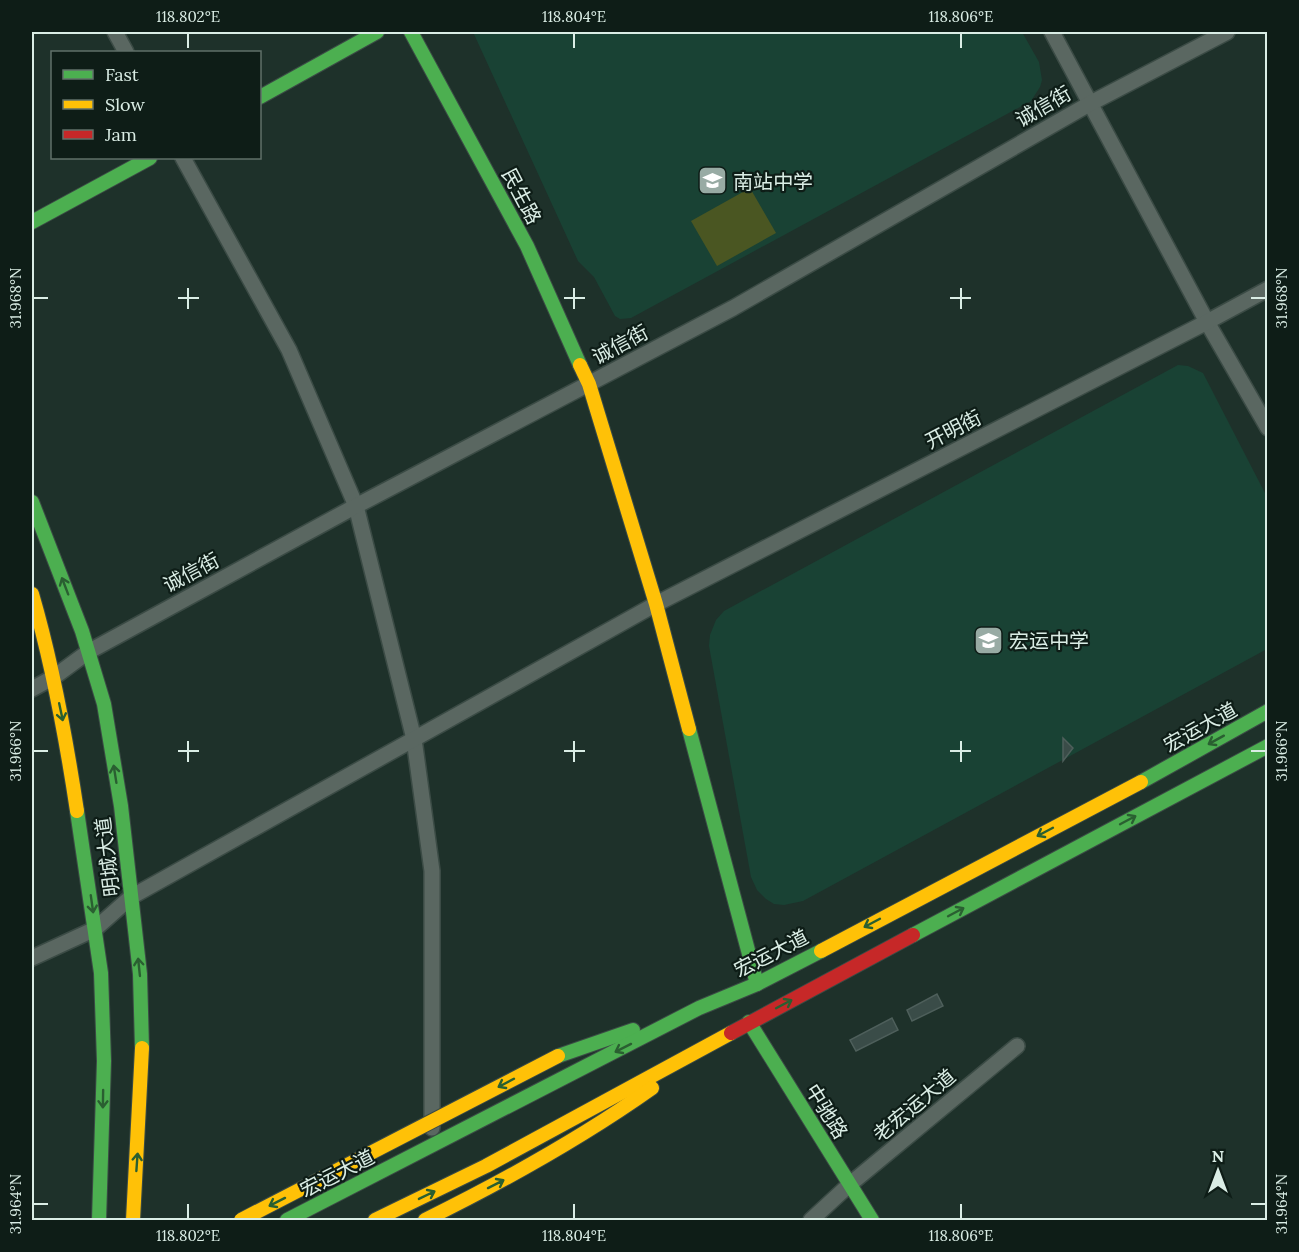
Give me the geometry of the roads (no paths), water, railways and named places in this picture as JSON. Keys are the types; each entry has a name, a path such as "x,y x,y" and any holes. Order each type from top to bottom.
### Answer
{"main road":[{"path":"261,96 377,32"},
{"name":"民生路","path":"411,32 527,246 589,384 656,604 757,984"},
{"path":"32,222 148,159"},
{"name":"明城大道","path":"32,502 88,652 104,704 120,806 140,974 142,1059 134,1221"},
{"name":"明城大道","path":"32,594 54,677 75,794 101,973 104,1061 99,1221"},
{"name":"宏运大道","path":"287,1221 699,1008 757,984 1136,785 1268,711"},
{"path":"375,1221 486,1166 1268,746"},
{"path":"241,1221 558,1056 699,1008"},
{"name":"中驰路","path":"749,1023 872,1221"},
{"path":"425,1221 507,1179 606,1121 717,1040"}],"street":[{"path":"115,32 125,51"},
{"path":"1052,32 1207,322 1268,428"},
{"name":"诚信街","path":"32,689 54,677 88,652 356,506 733,308 1091,103 1227,32"},
{"path":"184,159 289,350 356,506 414,739 432,871 432,1146"},
{"name":"开明街","path":"32,958 95,929 131,897 656,604 1268,289"},
{"name":"老宏运大道","path":"811,1221 849,1185 1017,1046"}],"place":[{"name":"南站中学","path":"712,181"},
{"name":"宏运中学","path":"988,640"}]}
